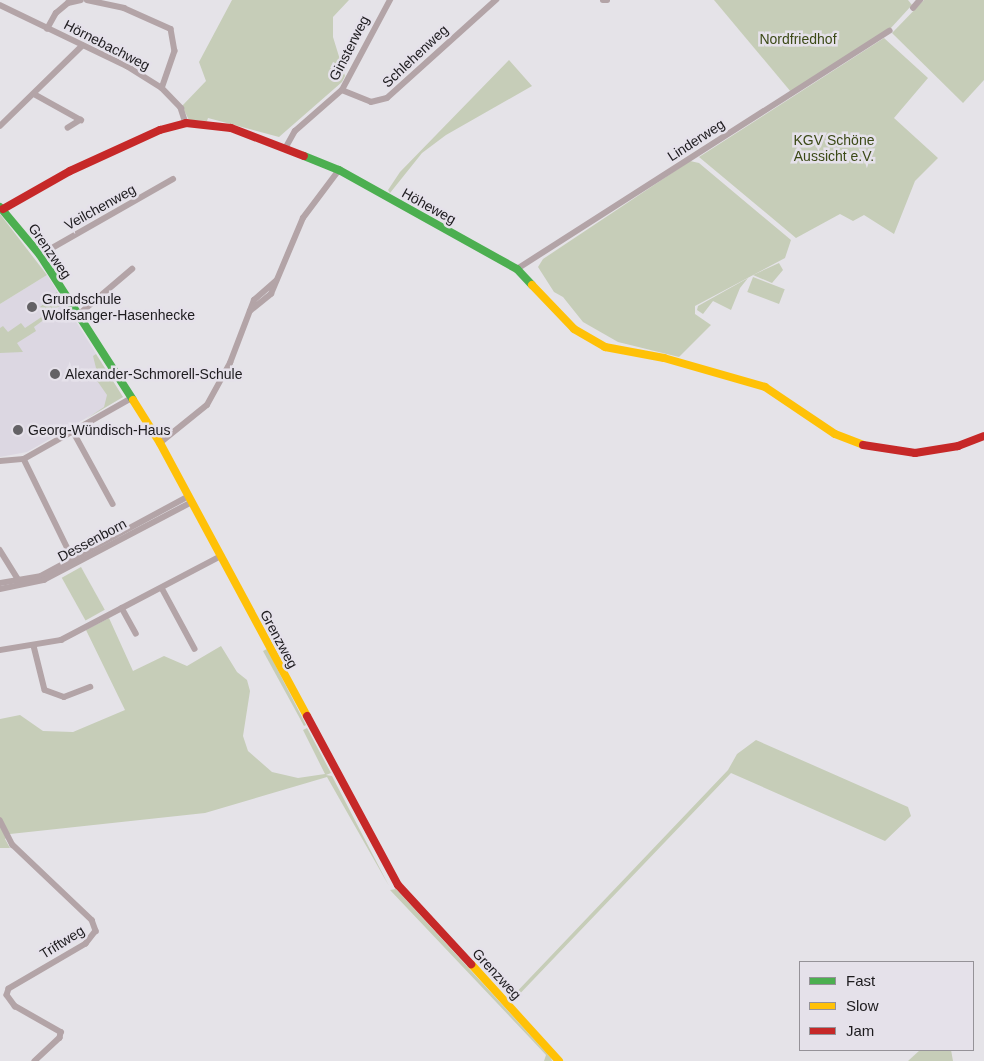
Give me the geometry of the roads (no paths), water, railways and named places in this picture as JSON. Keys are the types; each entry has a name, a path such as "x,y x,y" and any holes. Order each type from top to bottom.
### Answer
{"street":[{"path":"47,29 56,13 68,3 81,0"},
{"path":"87,0 124,8 170,29 175,51 162,88"},
{"name":"Ginsterweg","path":"286,147 295,131 342,90 390,0"},
{"name":"Schlehenweg","path":"342,90 371,102 387,98 496,0"},
{"path":"913,8 920,0"},
{"name":"Hörnebachweg","path":"0,5 127,66 162,88 181,108 186,124"},
{"name":"Linderweg","path":"517,269 889,31"},
{"path":"0,126 82,46"},
{"path":"34,94 80,120 68,128"},
{"name":"Höheweg","path":"1,208 106,152 186,124 231,128 286,147 339,170 517,269 574,329 592,340 765,387 825,428 863,445 915,453 958,446 984,436"},
{"path":"249,311 267,301 303,218 339,170"},
{"name":"Veilchenweg","path":"40,255 173,179"},
{"name":"Grenzweg","path":"1,208 40,255 160,443 398,884 559,1061"},
{"path":"78,315 132,269"},
{"path":"160,443 207,405 230,363 257,294 276,281"},
{"path":"0,461 24,459 132,398"},
{"path":"73,431 113,504"},
{"path":"24,459 73,559"},
{"name":"Dessenborn","path":"0,583 41,576 191,499"},
{"name":"Dessenborn","path":"0,589 44,580 191,499"},
{"path":"0,550 19,581"},
{"path":"0,650 34,646 61,640 220,556"},
{"path":"162,588 195,649"},
{"path":"122,608 136,633"},
{"path":"34,646 45,690 64,697 90,687"},
{"name":"Triftweg","path":"0,820 13,845 92,920 96,931 86,944 10,989 7,995 15,1006 58,1026 61,1032 60,1038 35,1061"}],"place":[{"name":"Grundschule Wolfsanger-Hasenhecke","path":"32,307"},
{"name":"Alexander-Schmorell-Schule","path":"55,374"},
{"name":"Georg-Wündisch-Haus","path":"18,430"}],"park label":[{"name":"Nordfriedhof","path":"798,39"},
{"name":"KGV Schöne Aussicht e.V.","path":"834,148"}]}
